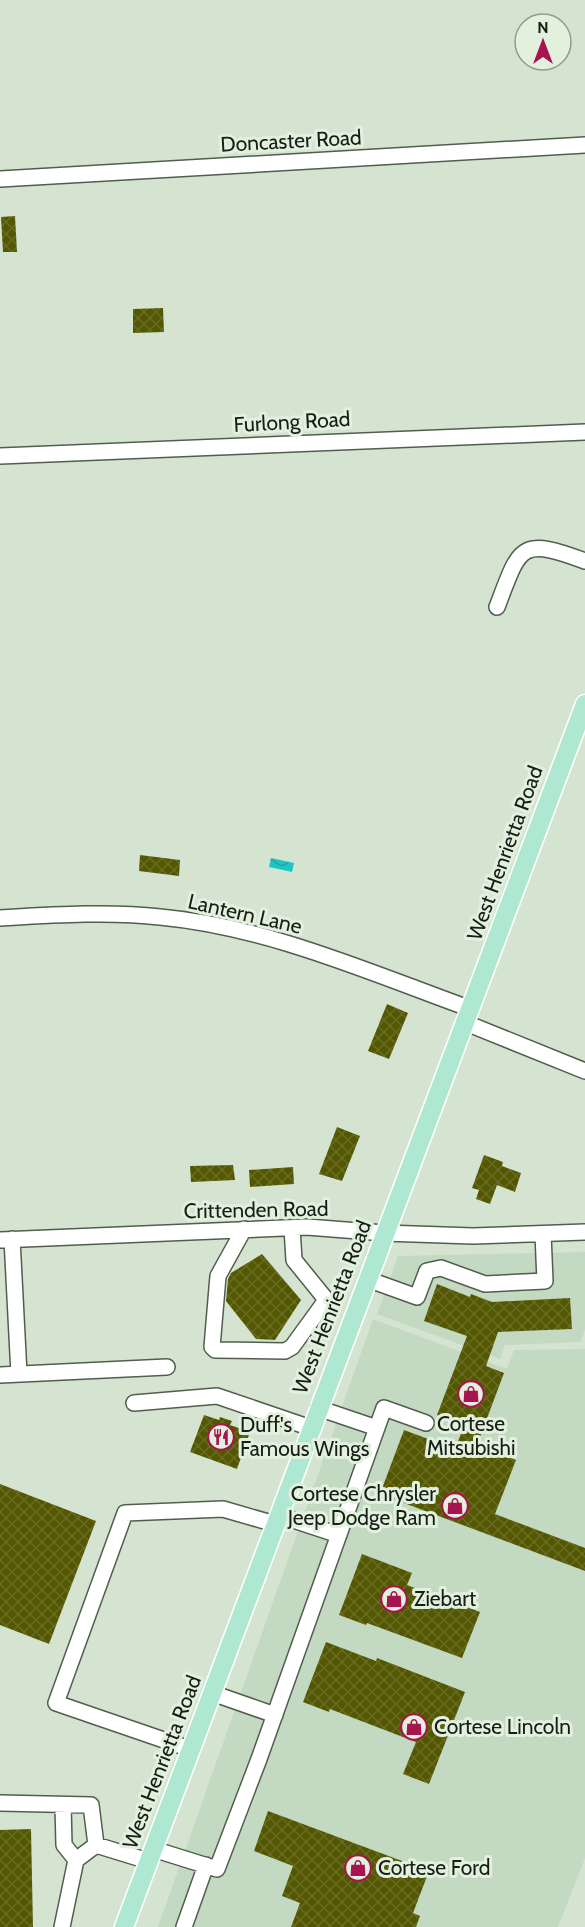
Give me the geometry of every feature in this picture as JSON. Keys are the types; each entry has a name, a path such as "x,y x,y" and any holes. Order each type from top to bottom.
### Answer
{"main road":[{"name":"West Henrietta Road","path":"124,1927 585,704"}],"street":[{"name":"Doncaster Road","path":"0,179 585,145"},
{"name":"Furlong Road","path":"0,456 585,432"},
{"path":"496,607 513,565 519,556 534,548 555,549 585,561"},
{"name":"Lantern Lane","path":"0,918 63,915 160,916 231,928 319,954 469,1016 585,1071"},
{"path":"244,1229 218,1276 212,1347 215,1350 285,1351 292,1347 324,1303 324,1297 294,1260 292,1228"},
{"name":"Crittenden Road","path":"6,1240 292,1228 472,1236 585,1232"},
{"path":"367,1279 417,1296 427,1271 441,1268 485,1284 545,1281 543,1234"},
{"path":"6,1240 19,1374"},
{"path":"0,1375 167,1367"},
{"path":"134,1403 217,1396 311,1428"},
{"path":"318,1408 377,1428"},
{"path":"62,1927 76,1860 96,1845 217,1869 275,1715 384,1408 426,1423"},
{"path":"190,1749 56,1703 125,1513 223,1509 339,1535"},
{"path":"212,1693 275,1715"},
{"path":"0,1803 91,1805 96,1845"},
{"path":"63,1805 64,1845 76,1860"},
{"path":"184,1927 206,1866"}],"shaded area":[{"path":"585,1252 585,1329 581,1342 505,1345 500,1359 377,1314 398,1256"},
{"path":"373,1319 507,1369 514,1350 585,1349 585,1858 558,1927 158,1927"}],"water":[{"path":"271,858 294,863 292,872 269,867"}],"building":[{"path":"15,216 17,252 3,252 1,217"},
{"path":"163,308 164,332 133,333 133,309"},
{"path":"140,855 180,860 179,876 139,871"},
{"path":"387,1004 408,1013 389,1059 368,1051"},
{"path":"337,1127 360,1136 342,1181 319,1174"},
{"path":"484,1155 503,1162 502,1166 521,1173 515,1192 497,1185 490,1204 476,1199 479,1190 472,1188"},
{"path":"233,1165 235,1180 191,1182 190,1166"},
{"path":"293,1167 294,1184 250,1187 249,1170"},
{"path":"262,1254 301,1300 275,1340 256,1339 226,1301 228,1279 231,1273"},
{"path":"437,1284 470,1297 471,1294 492,1302 570,1298 572,1329 498,1332 486,1366 504,1373 477,1445 516,1460 495,1514 585,1548 585,1571 380,1494 404,1430 455,1449 464,1426 437,1415 467,1336 424,1321"},
{"path":"204,1415 232,1421 230,1425 250,1432 237,1469 190,1452"},
{"path":"0,1484 96,1521 49,1644 0,1625"},
{"name":"Ziebart","path":"362,1554 412,1573 407,1585 480,1612 462,1658 339,1615"},
{"name":"Cortese Lincoln","path":"326,1642 376,1661 377,1658 465,1692 429,1784 403,1774 416,1742 330,1709 329,1712 303,1702"},
{"name":"Cortese Ford","path":"268,1811 429,1871 413,1913 420,1916 416,1927 291,1927 300,1903 282,1896 293,1866 254,1851"},
{"path":"31,1829 33,1927 0,1927 0,1830"}],"place":[{"name":"Cortese Mitsubishi","path":"471,1394"},
{"name":"Duff's Famous Wings","path":"221,1437"},
{"name":"Cortese Chrysler Jeep Dodge Ram","path":"455,1506"},
{"name":"Ziebart","path":"394,1599"},
{"name":"Cortese Lincoln","path":"414,1727"},
{"name":"Cortese Ford","path":"358,1868"}]}
